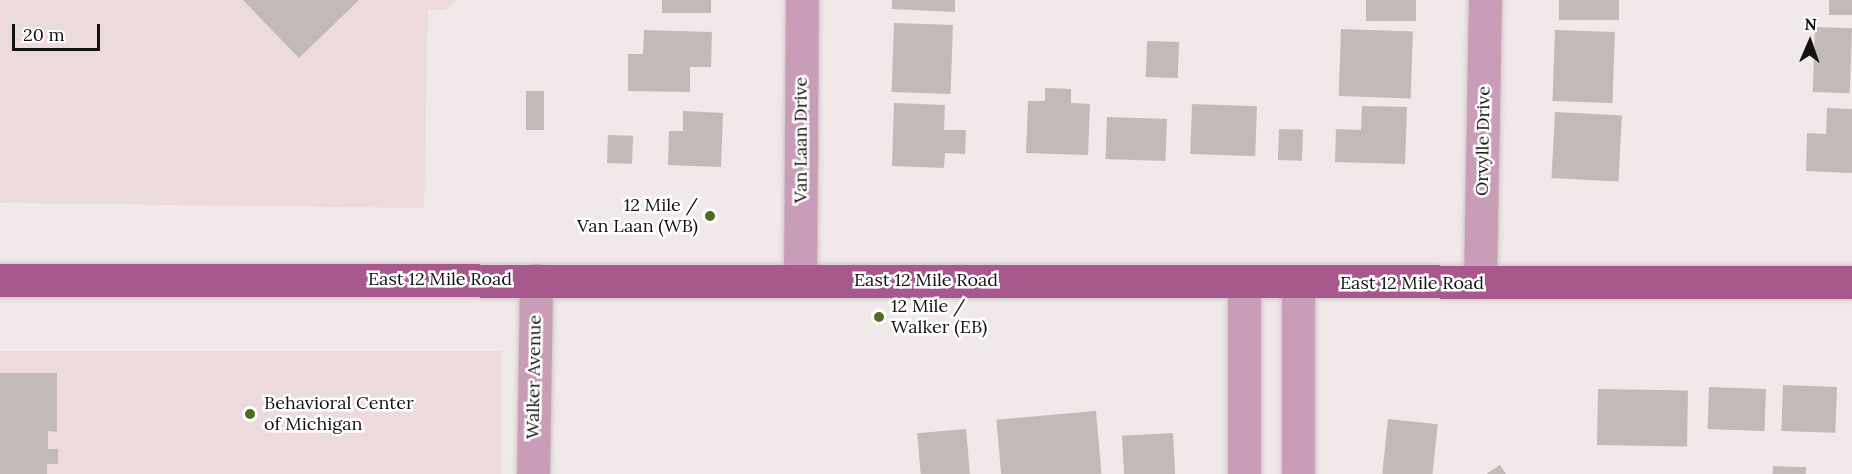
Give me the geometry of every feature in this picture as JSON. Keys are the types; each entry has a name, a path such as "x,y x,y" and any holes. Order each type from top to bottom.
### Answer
{"main road":[{"name":"East 12 Mile Road","path":"0,280 1852,282"}],"street":[{"name":"Van Laan Drive","path":"800,280 802,0"},
{"name":"Orvylle Drive","path":"1480,282 1485,0"},
{"name":"Walker Avenue","path":"533,474 536,280"},
{"path":"1244,282 1244,474"},
{"path":"1298,283 1298,474"}],"shaded area":[{"path":"0,0 458,0 445,10 428,10 424,208 0,203"},
{"name":"Behavioral Center of Michigan","path":"0,351 501,351 501,474 0,474"}],"building":[{"path":"243,0 359,0 299,58"},
{"path":"662,0 711,0 711,13 662,13"},
{"path":"892,0 955,0 955,12 892,9"},
{"path":"1366,0 1416,0 1416,21 1366,21"},
{"path":"1559,0 1619,0 1619,20 1559,20"},
{"path":"1829,0 1852,0 1852,15 1829,15"},
{"path":"894,23 953,25 951,94 892,92"},
{"path":"1815,27 1852,28 1850,93 1813,92"},
{"path":"1341,29 1413,32 1411,98 1339,96"},
{"path":"644,30 712,32 711,67 690,67 690,92 628,91 628,54 643,54"},
{"path":"1555,30 1615,32 1612,103 1553,101"},
{"path":"1147,41 1179,42 1178,78 1146,77"},
{"path":"1045,88 1071,89 1071,103 1090,104 1088,155 1026,153 1028,101 1045,101"},
{"path":"526,91 544,91 544,130 526,130"},
{"path":"894,103 945,105 944,130 966,130 965,154 945,153 944,168 892,166"},
{"path":"1192,104 1257,106 1255,156 1190,154"},
{"path":"1362,106 1407,107 1405,164 1335,162 1336,129 1361,130"},
{"path":"1827,108 1852,109 1852,173 1806,171 1807,133 1826,134"},
{"path":"683,111 723,113 721,167 668,165 669,131 683,131"},
{"path":"1555,112 1622,116 1618,181 1552,178"},
{"path":"1107,117 1167,119 1165,161 1106,159"},
{"path":"1279,129 1303,130 1302,161 1278,160"},
{"path":"608,135 633,136 632,164 607,163"},
{"path":"0,373 57,373 57,432 48,431 48,449 58,449 58,464 47,464 47,474 0,474"},
{"path":"1783,385 1837,387 1835,433 1781,431"},
{"path":"1709,387 1766,389 1764,431 1708,429"},
{"path":"1598,389 1688,391 1687,447 1597,445"},
{"path":"1096,411 1101,474 1001,474 996,420"},
{"path":"1388,419 1438,424 1432,474 1382,474"},
{"path":"966,429 970,474 921,474 917,433"},
{"path":"1173,433 1175,474 1124,474 1122,436"},
{"path":"1500,465 1506,474 1486,474"},
{"path":"1773,466 1806,467 1806,474 1773,474"}],"place":[{"name":"12 Mile / Van Laan (WB)","path":"710,216"},
{"name":"12 Mile / Walker (EB)","path":"879,317"},
{"name":"Behavioral Center of Michigan","path":"250,414"}]}
